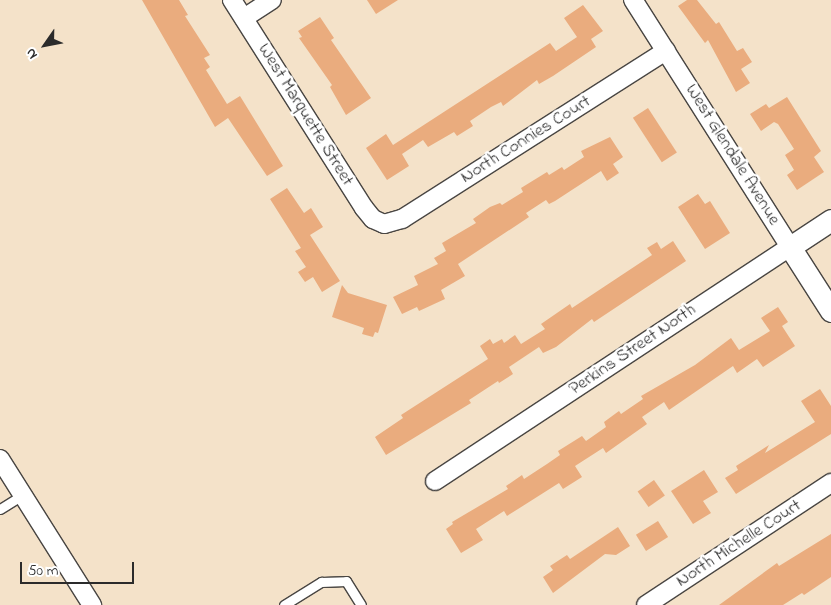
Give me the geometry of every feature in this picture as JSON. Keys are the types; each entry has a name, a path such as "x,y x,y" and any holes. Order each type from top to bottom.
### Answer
{"street":[{"name":"West Marquette Street","path":"232,0 364,208 373,219 384,224"},
{"path":"244,18 272,0"},
{"name":"West Glendale Avenue","path":"633,0 831,311"},
{"name":"North Connies Court","path":"384,224 402,219 666,50"},
{"name":"Perkins Street North","path":"435,481 831,220"},
{"path":"0,459 92,605"},
{"name":"North Michelle Court","path":"646,605 831,483"}],"lane":[{"path":"0,509 22,495"},
{"path":"284,605 321,582 346,581 361,605"}],"building":[{"path":"142,0 179,0 188,15 185,16 210,55 204,58 210,67 206,70 227,104 240,96 283,166 267,176 228,118 215,127"},
{"path":"367,0 398,0 376,14"},
{"path":"687,0 697,0 716,24 719,22 737,51 743,48 752,62 741,69 750,83 736,92 708,40 705,43 678,6"},
{"path":"583,5 603,31 591,39 596,47 539,84 537,80 503,106 501,102 491,107 470,121 473,126 457,136 454,132 428,147 423,140 402,154 409,166 387,180 366,148 386,134 393,145 550,43 556,51 577,37 564,18"},
{"path":"320,17 334,38 331,40 371,98 346,115 330,87 332,85 299,38 302,37 298,31"},
{"path":"787,97 821,151 814,157 824,172 797,190 787,175 794,170 785,155 794,149 778,124 774,122 761,131 750,114 766,104 769,108"},
{"path":"648,108 677,152 662,162 633,118"},
{"path":"610,137 623,157 613,164 619,173 607,181 601,171 555,201 549,204 546,200 526,213 529,217 458,264 465,276 441,290 445,299 419,311 417,307 402,314 393,297 418,285 414,276 438,264 434,258 446,251 442,243 476,223 473,219 490,207 500,203 502,205 523,192 521,188 547,172 549,175 562,167 564,170 584,157 581,151"},
{"path":"287,188 304,213 311,208 323,227 310,235 340,281 322,292 313,277 305,282 298,272 306,267 295,251 301,248 270,199"},
{"path":"698,194 705,204 710,201 730,233 705,249 678,207"},
{"path":"673,241 686,261 594,322 592,319 556,347 543,353 539,347 509,367 513,374 499,383 498,381 469,400 471,403 386,455 375,437 403,418 401,415 488,359 480,346 490,339 493,344 502,339 504,343 515,335 521,344 545,329 541,324 570,304 572,308 652,255 647,248 657,242 661,249"},
{"path":"342,285 348,293 387,305 378,333 375,332 373,337 362,334 364,328 332,317"},
{"path":"778,307 788,322 782,326 795,346 763,367 757,359 737,373 733,366 669,410 664,402 642,417 647,424 606,453 603,448 575,466 582,477 563,489 559,483 507,516 504,511 476,529 483,540 461,553 446,529 453,524 452,522 508,489 506,486 522,475 524,479 547,464 560,455 558,451 582,436 586,441 606,427 604,422 619,411 621,414 643,399 641,396 695,365 731,338 739,350 770,331 761,318"},
{"path":"820,389 831,406 831,434 736,494 725,478 738,470 736,466 769,445 765,453 815,422 801,401"},
{"path":"704,470 718,492 703,501 711,513 693,524 671,491"},
{"path":"654,480 665,496 649,507 638,491"},
{"path":"658,521 668,537 646,551 636,535"},
{"path":"618,527 630,546 616,555 605,554 553,593 543,577 553,570 550,566 567,555 570,559"},
{"path":"831,534 831,577 804,595 802,593 783,605 719,605 777,563 779,566"}]}
